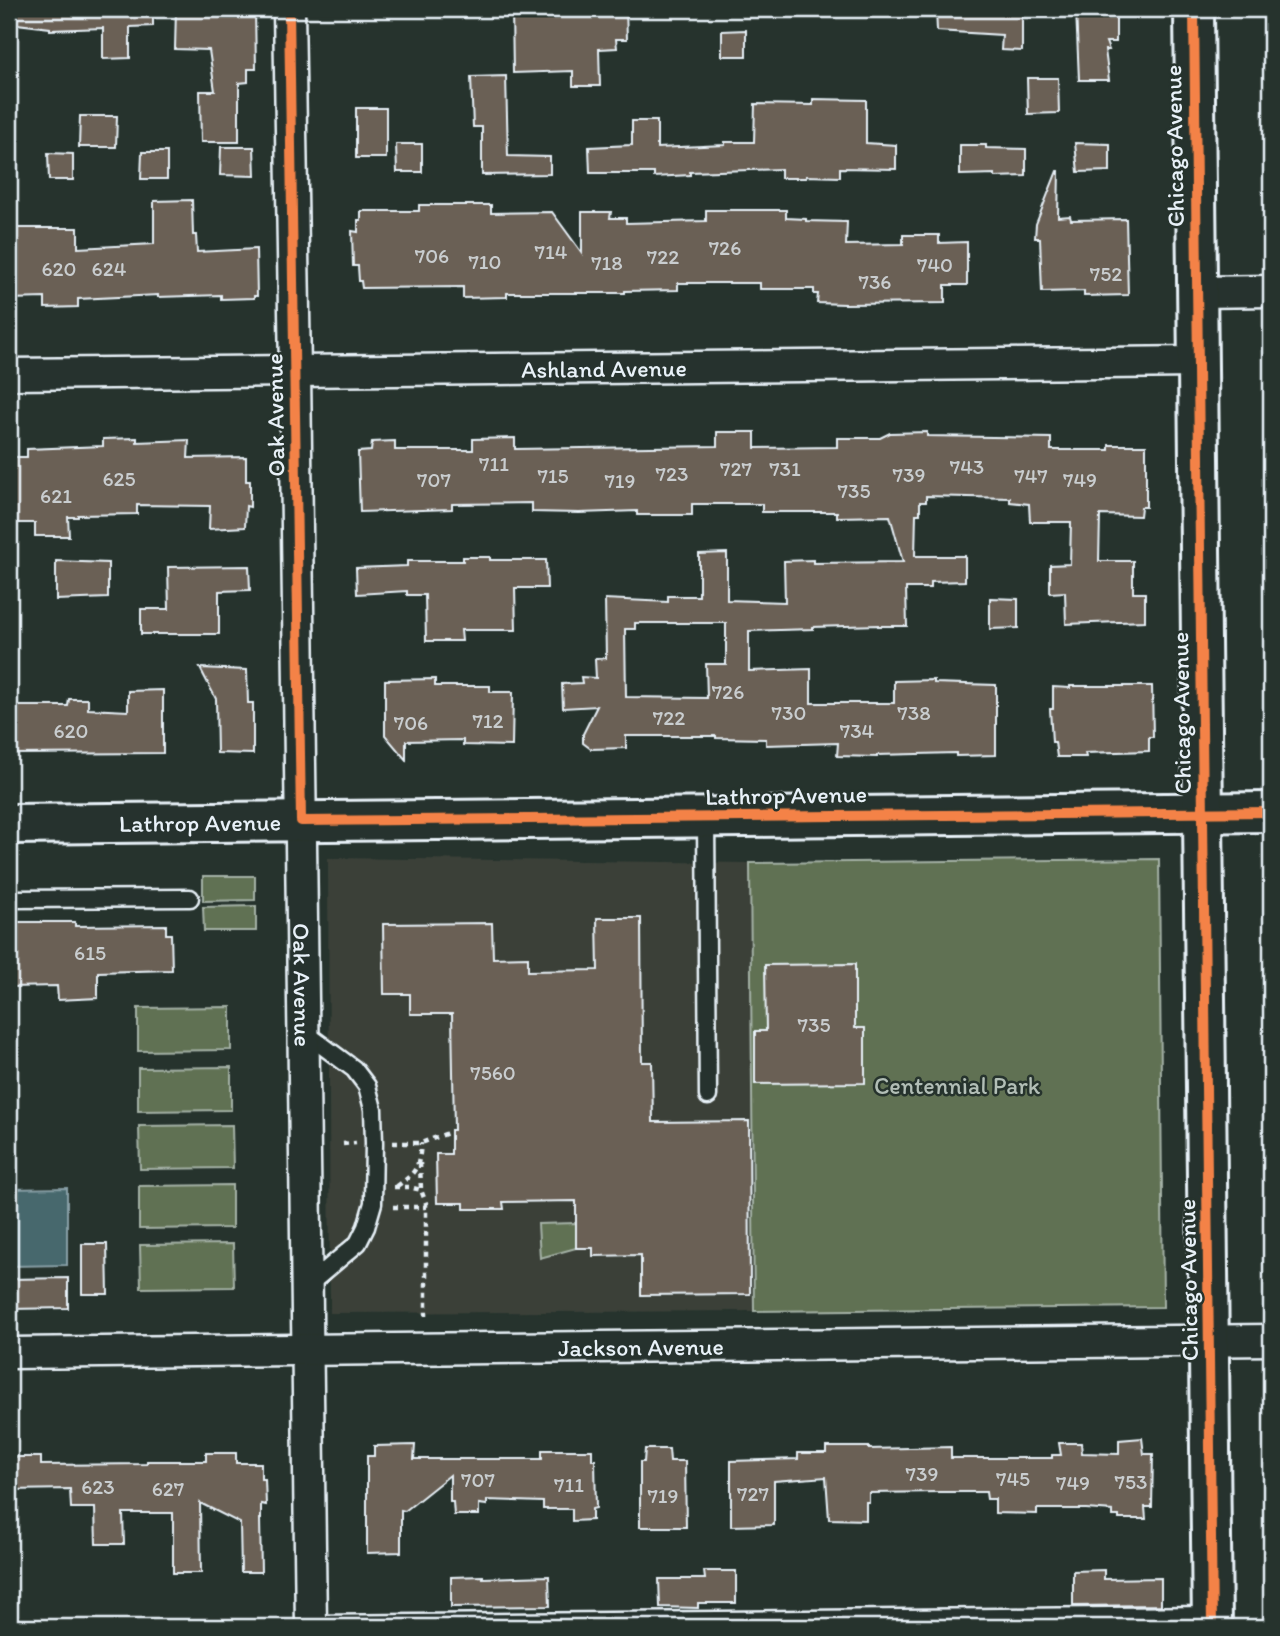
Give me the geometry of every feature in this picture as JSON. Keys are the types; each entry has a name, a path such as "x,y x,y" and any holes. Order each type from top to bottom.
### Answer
{"main road":[{"name":"Chicago Avenue","path":"1194,9 1212,1621"},
{"name":"Lathrop Avenue","path":"9,824 1271,812"}],"street":[{"name":"Oak Avenue","path":"289,9 311,1625"},
{"path":"1197,292 1271,291"},
{"name":"Ashland Avenue","path":"9,374 1198,362"},
{"name":"Jackson Avenue","path":"9,1353 1271,1340"}],"lane":[{"path":"706,817 708,1096"},
{"path":"9,899 190,898"},
{"path":"304,1032 354,1069 367,1086 373,1109 374,1143 373,1203 366,1227 358,1243 307,1286"},
{"path":"311,1625 1212,1621"}],"path":[{"path":"343,1143 421,1143 451,1132"},
{"path":"421,1143 421,1191 426,1203 426,1316"},
{"path":"419,1162 411,1175 392,1188 409,1187 421,1191"}],"shaded area":[{"path":"328,858 750,863 754,1311 330,1313"}],"green space":[{"name":"Centennial Park","path":"1159,859 1163,1307 754,1311 750,863"},
{"path":"203,876 255,876 255,900 203,901"},
{"path":"256,906 256,931 204,931 203,907"},
{"path":"231,1007 231,1050 138,1051 138,1008"},
{"path":"231,1067 231,1110 138,1111 138,1068"},
{"path":"232,1125 233,1168 140,1169 139,1126"},
{"path":"232,1185 232,1228 139,1229 139,1186"},
{"path":"576,1223 576,1248 540,1258 538,1224"},
{"path":"233,1244 234,1287 141,1288 140,1245"}],"water":[{"path":"67,1188 67,1265 9,1266 9,1189"}],"building":[{"path":"9,9 153,9 153,26 130,27 130,58 103,59 103,28 50,30 9,23"},
{"path":"176,9 255,9 256,69 248,69 248,82 239,83 239,142 201,142 200,91 215,91 209,50 175,49"},
{"path":"512,9 626,9 627,39 616,39 617,48 599,49 600,86 573,86 573,71 513,73"},
{"path":"936,9 1022,9 1022,51 1001,50 1002,35 937,31"},
{"path":"1076,9 1116,9 1116,42 1106,42 1109,50 1105,50 1109,80 1079,80"},
{"path":"746,30 746,56 722,56 722,31"},
{"path":"506,76 508,156 550,157 550,174 482,175 482,127 473,127 471,77"},
{"path":"1027,78 1058,78 1059,113 1028,114"},
{"path":"813,99 866,100 866,143 896,145 896,169 840,168 840,177 806,178 781,178 781,169 690,172 690,175 654,177 654,173 590,173 589,147 632,145 632,121 657,121 657,148 754,142 755,104 813,105"},
{"path":"356,108 386,108 386,158 356,158"},
{"path":"80,116 117,116 116,147 79,147"},
{"path":"1075,143 1110,144 1110,171 1078,172"},
{"path":"396,144 422,144 422,172 397,172"},
{"path":"960,145 1026,149 1026,176 960,175"},
{"path":"221,147 254,147 255,176 220,175"},
{"path":"142,152 167,152 167,179 141,179"},
{"path":"48,153 73,154 73,180 49,180"},
{"path":"1057,171 1058,217 1070,216 1071,220 1126,219 1128,295 1084,296 1084,291 1042,292 1040,238 1035,238 1036,224"},
{"path":"192,200 193,235 196,235 197,252 256,249 257,296 254,298 158,295 78,299 78,307 45,308 45,298 9,299 9,228 78,228 78,248 154,244 154,201"},
{"path":"419,205 491,205 491,213 552,212 582,253 582,212 611,212 610,218 626,218 626,223 706,221 706,210 786,210 786,218 847,222 846,245 903,244 903,235 939,235 939,243 967,242 967,285 945,285 945,303 845,304 817,303 818,294 814,294 814,289 760,289 760,283 678,283 678,290 507,293 507,297 463,298 463,287 362,288 358,266 353,266 352,231 358,232 361,211 419,211"},
{"path":"717,432 755,432 755,448 837,447 837,438 880,438 890,433 927,432 927,436 1051,438 1051,450 1109,450 1109,445 1146,445 1146,507 1141,507 1140,516 1100,515 1099,561 1133,561 1133,593 1145,593 1145,621 1066,624 1065,592 1050,593 1050,565 1070,564 1071,522 1030,522 1029,504 1010,502 1010,498 926,496 926,502 920,502 920,514 916,514 915,556 965,556 965,581 931,582 931,588 906,588 907,626 749,631 749,671 811,669 811,703 894,703 894,681 934,680 934,683 996,685 996,755 956,756 956,753 837,756 838,743 766,745 766,739 716,736 626,736 626,748 591,749 583,743 583,734 597,706 563,708 562,684 582,683 581,677 596,678 595,659 606,658 605,599 668,602 668,596 699,596 699,554 727,553 727,600 785,602 784,561 903,562 890,516 837,517 837,512 762,512 762,504 692,504 692,515 637,515 637,511 532,512 532,503 452,504 452,509 360,512 358,452 371,451 372,442 395,441 395,450 473,450 473,439 515,438 515,449 717,446","holes":["635,623 726,623 726,664 706,664 707,698 626,697 625,629 635,629"]},
{"path":"137,438 137,442 189,440 188,458 246,457 250,507 246,506 245,527 209,529 210,506 137,505 137,514 68,517 69,536 35,536 35,523 9,523 9,457 27,457 27,449 103,446 103,439"},
{"path":"463,557 546,560 547,588 515,588 516,630 461,630 462,641 426,641 425,595 407,595 407,591 357,594 356,568 407,566 407,561 463,561"},
{"path":"56,561 108,563 108,598 56,600"},
{"path":"249,566 250,590 219,591 219,634 141,634 141,609 169,609 168,567"},
{"path":"990,598 1018,599 1018,628 990,629"},
{"path":"200,668 247,670 248,703 253,703 253,754 217,753 216,699"},
{"path":"435,679 435,686 490,686 490,692 513,692 512,746 463,745 463,740 406,741 406,760 385,735 385,680"},
{"path":"1152,686 1153,737 1149,737 1149,751 1085,753 1086,757 1057,757 1055,742 1052,742 1050,709 1053,709 1053,687"},
{"path":"163,690 163,753 9,754 9,706 68,706 69,699 88,699 88,709 128,711 128,691"},
{"path":"597,918 641,918 642,1062 652,1062 653,1122 749,1121 750,1294 641,1295 641,1255 593,1256 593,1248 576,1248 576,1201 503,1202 504,1209 464,1209 464,1203 437,1203 436,1154 451,1154 451,1130 454,1130 452,1014 410,1014 410,994 384,994 383,924 492,923 493,958 528,957 528,971 598,970"},
{"path":"9,922 75,922 75,926 166,925 166,934 171,934 172,970 98,972 98,998 58,1000 57,986 9,987"},
{"path":"855,964 855,1028 865,1028 865,1083 755,1084 755,1031 766,1031 765,965"},
{"path":"82,1244 107,1244 108,1294 82,1294"},
{"path":"68,1278 68,1308 9,1309 9,1279"},
{"path":"1142,1438 1144,1454 1153,1454 1152,1507 1145,1507 1146,1519 1119,1519 1119,1516 1113,1516 1113,1511 1086,1509 1037,1509 1037,1514 995,1513 995,1499 987,1499 986,1492 940,1492 869,1493 866,1520 829,1519 826,1477 774,1481 774,1525 731,1526 731,1461 798,1459 798,1453 826,1453 826,1447 951,1447 951,1458 1052,1458 1052,1455 1061,1455 1059,1443 1081,1443 1082,1453 1119,1454 1119,1440"},
{"path":"415,1445 414,1459 542,1459 542,1450 592,1450 592,1460 595,1460 596,1508 592,1509 592,1520 572,1521 572,1509 543,1509 543,1502 487,1500 487,1505 479,1504 479,1515 454,1515 453,1502 450,1502 450,1475 405,1511 401,1510 401,1552 367,1553 367,1456 374,1456 374,1446"},
{"path":"645,1449 669,1449 670,1461 685,1461 686,1527 640,1527 640,1462 644,1462"},
{"path":"206,1453 236,1453 236,1463 261,1463 266,1505 261,1504 261,1572 241,1572 240,1523 200,1503 201,1573 173,1573 173,1513 123,1513 124,1544 96,1544 95,1508 71,1508 70,1489 9,1490 9,1457 41,1457 41,1465 147,1464 147,1461 206,1461"},
{"path":"1104,1570 1104,1579 1161,1578 1161,1605 1073,1606 1073,1571"},
{"path":"704,1571 736,1571 736,1603 698,1603 698,1608 660,1607 659,1579 705,1579"},
{"path":"549,1576 550,1606 451,1607 451,1577"}],"cycle path":[{"path":"289,9 301,821 1271,812"},
{"path":"1194,9 1212,1627"}]}
